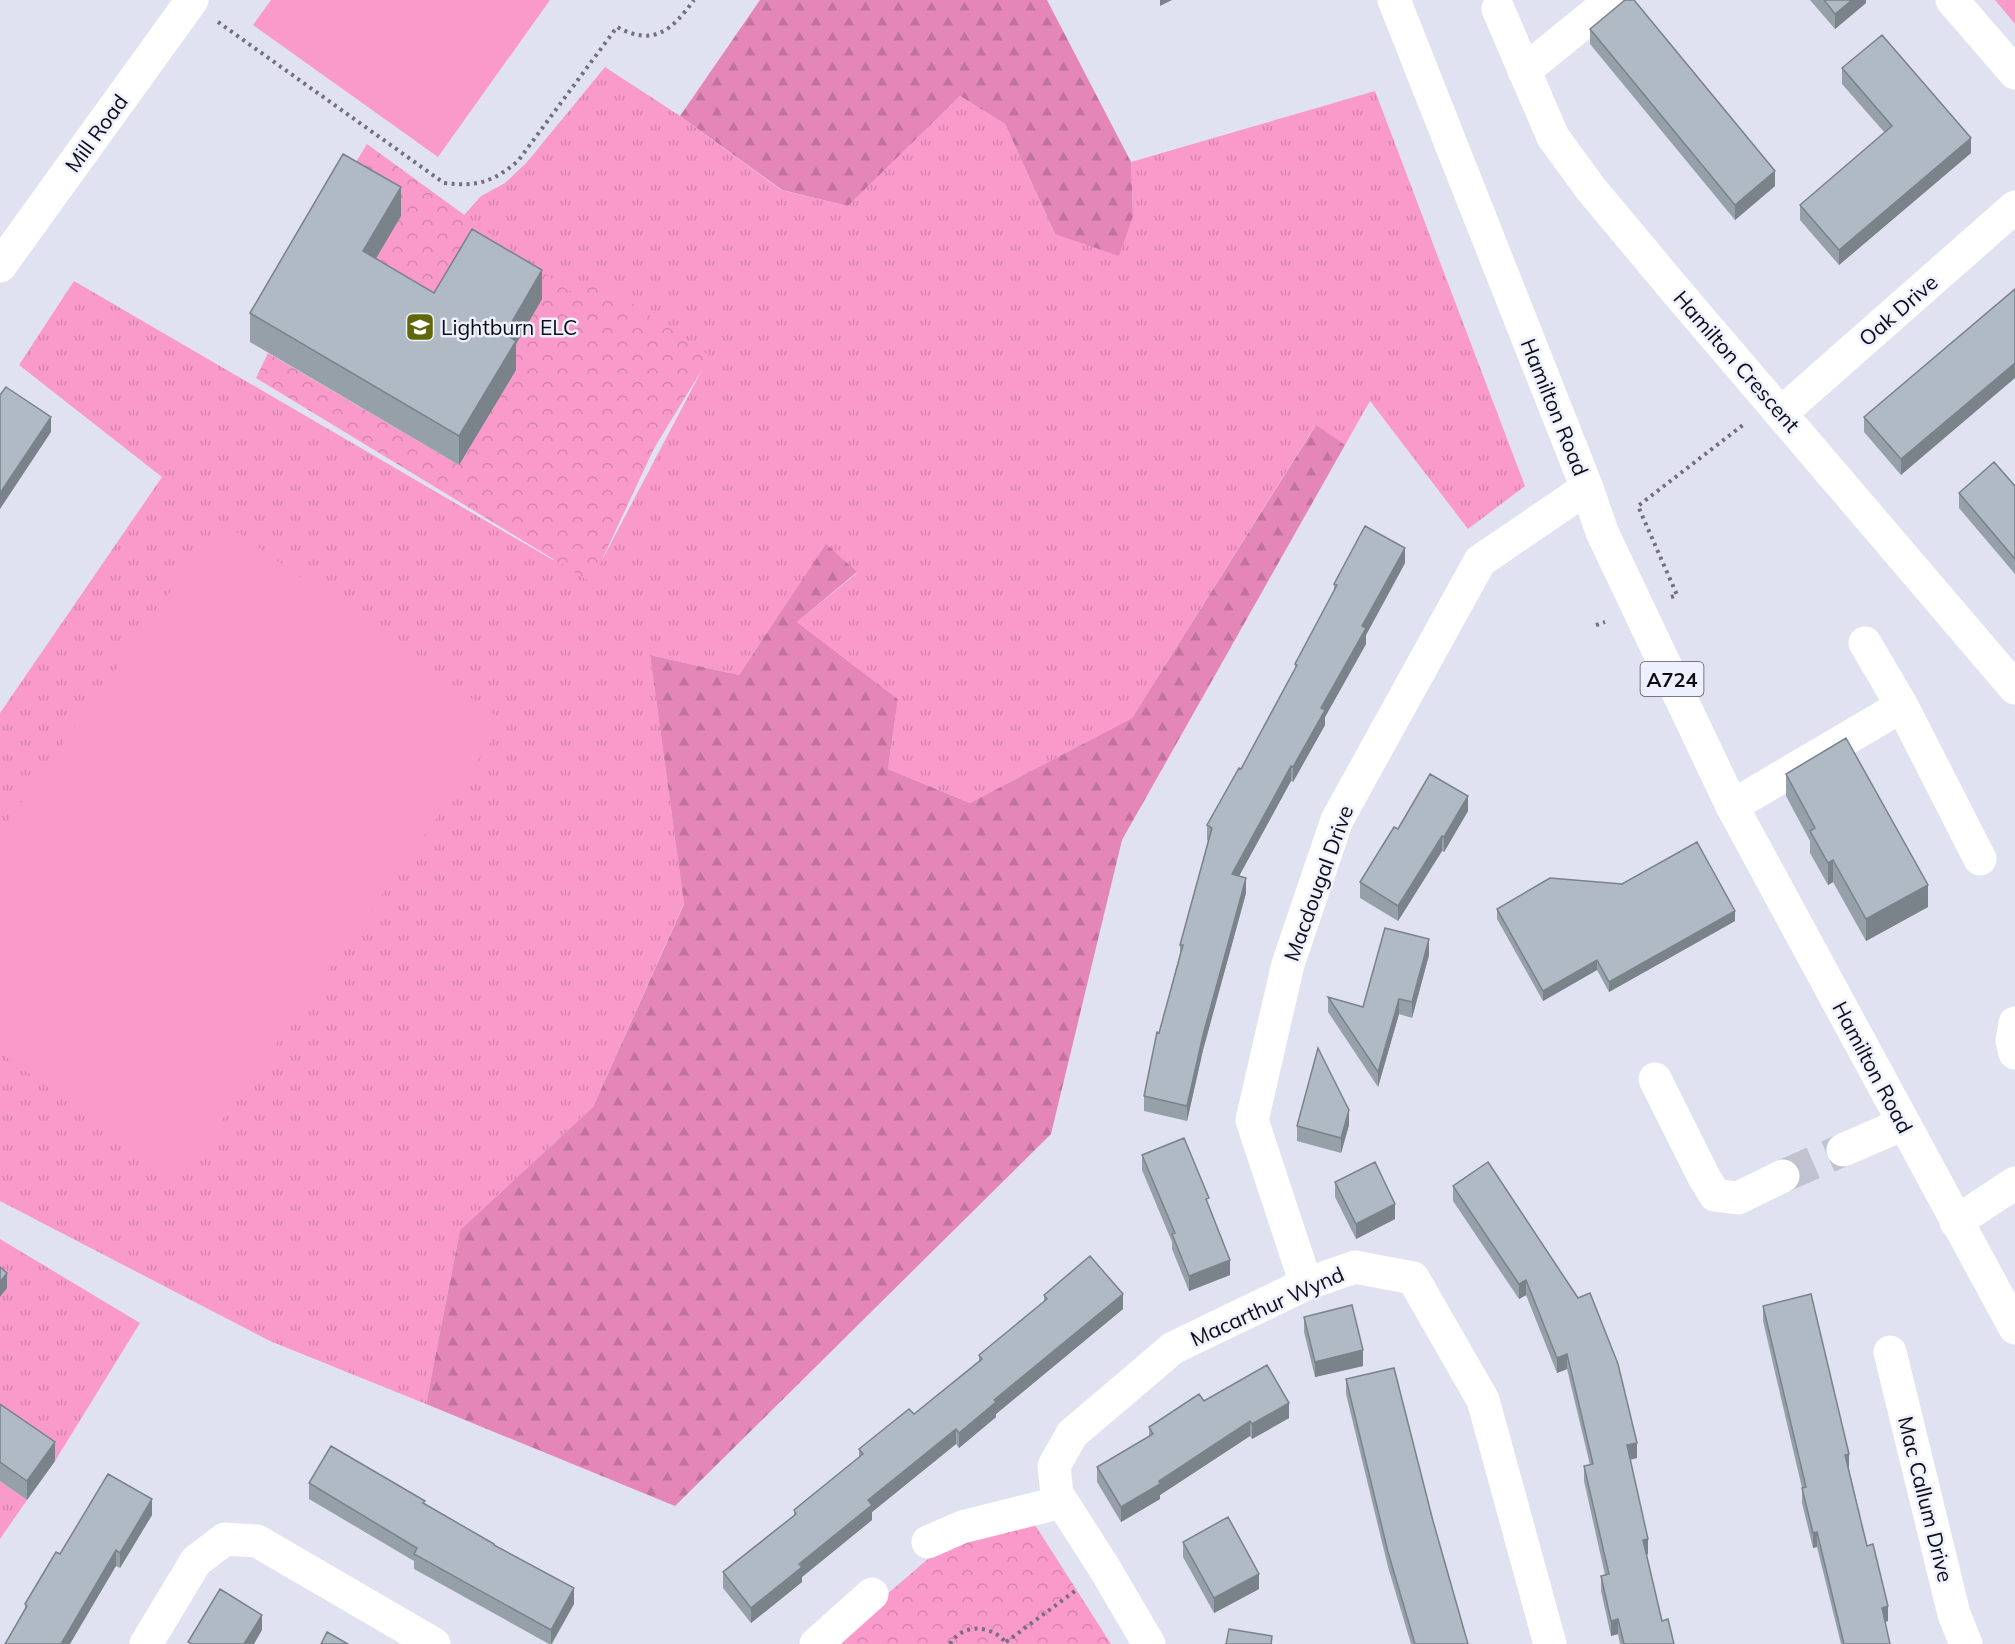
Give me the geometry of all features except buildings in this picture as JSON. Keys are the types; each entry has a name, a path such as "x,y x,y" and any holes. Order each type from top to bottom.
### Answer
{"street":[{"name":"Hamilton Road","path":"1394,0 1587,488 1602,532 1732,806 2015,1328"},
{"path":"1524,71 1599,11 1606,0"},
{"path":"1952,0 2015,73"},
{"name":"Mill Road","path":"0,266 192,1"},
{"name":"Hamilton Crescent","path":"1498,9 1553,137 1591,189 2015,688"},
{"name":"Oak Drive","path":"1777,408 2015,207"},
{"name":"Macdougal Drive","path":"1306,1284 1252,1120 1288,964 1336,820 1480,561 1587,488"},
{"path":"1865,643 1902,706 1980,859"},
{"path":"1732,806 1902,706"},
{"path":"2015,1023 2012,1041 2015,1053"},
{"path":"1655,1079 1704,1177 1716,1195 1738,1198 1783,1176"},
{"path":"1843,1150 1903,1124"},
{"path":"1956,1222 2015,1183"},
{"name":"Macarthur Wynd","path":"1149,1644 1057,1494 1054,1466 1072,1434 1173,1348 1306,1284 1355,1267 1413,1278 1483,1400 1550,1644"},
{"name":"Mac Callum Drive","path":"1890,1352 1954,1614 1966,1644"},
{"path":"928,1542 962,1527 1062,1502"},
{"path":"146,1644 196,1561 225,1539 257,1541 434,1644"},
{"path":"816,1644 872,1594"}],"path":[{"path":"192,1 444,183 464,185 484,183 503,174 518,161 617,27 636,35 657,34 680,20 694,0"},
{"path":"1677,595 1638,506 1777,408"},
{"path":"950,1644 962,1632 974,1628 997,1633 1006,1643 1105,1569"}],"green space":[{"path":"271,0 550,0 438,157 253,25"},
{"path":"760,0 1047,0 1131,162 1133,216 1119,256 1055,234 1005,124 960,96 848,206 782,190 680,116"},
{"path":"1995,0 2015,0 2015,24"},
{"path":"605,67 680,116 781,190 848,206 960,96 1005,124 1055,234 1133,216 1131,162 1375,91 1525,486 1468,529 1370,401 1345,445 1315,426 1132,718 970,803 888,769 898,699 797,622 857,573 826,545 739,675 650,655 684,903 593,1107 460,1230 426,1404 270,1341 0,1201 0,713 162,477 19,365 74,281 553,560 559,364 464,215 481,196 505,183 527,162","holes":["703,368 600,564 654,448"]},
{"path":"367,144 578,298 592,276 710,356 654,448 591,582 256,378 268,353 459,465 434,322 363,280 343,183"},
{"path":"1316,425 1345,445 1122,840 1051,1134 675,1506 426,1404 460,1230 593,1107 684,904 650,655 739,675 826,544 857,572 797,622 898,699 888,769 970,803 1132,718"},
{"path":"221,521 505,722 179,1180 0,1053 0,832"},
{"path":"0,1239 140,1323 55,1461 0,1423"},
{"path":"0,1481 27,1500 0,1539"},
{"path":"1030,1517 1111,1644 829,1644 943,1546"}],"tunnel":[{"path":"1783,1176 1843,1150"}],"place":[{"name":"Lightburn ELC","path":"420,327"}]}
